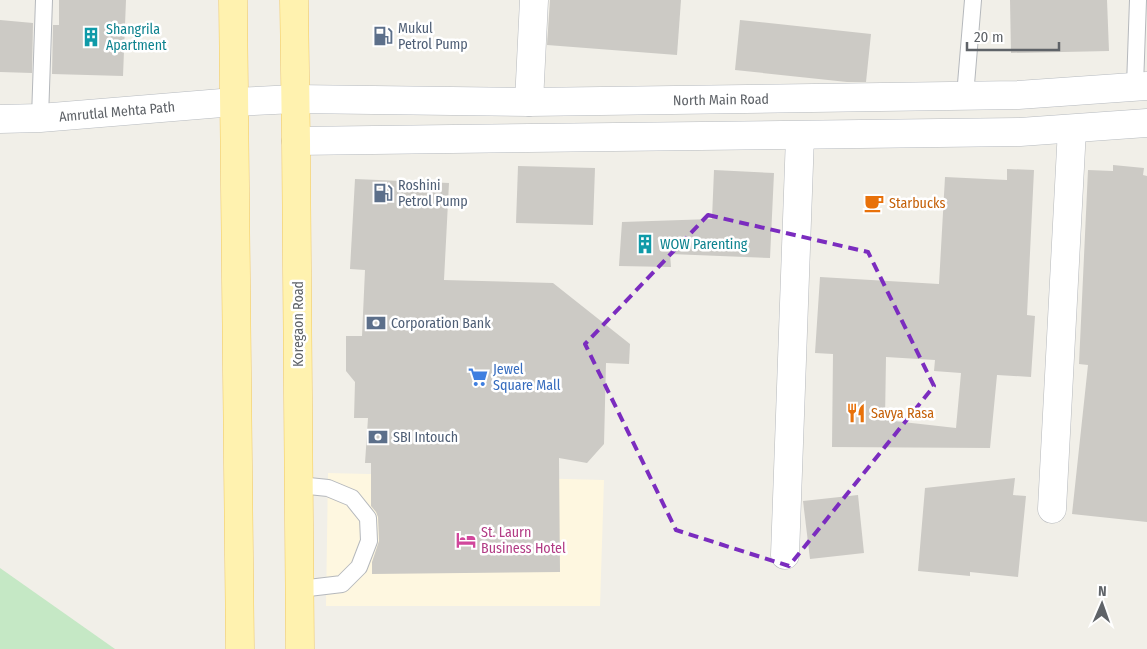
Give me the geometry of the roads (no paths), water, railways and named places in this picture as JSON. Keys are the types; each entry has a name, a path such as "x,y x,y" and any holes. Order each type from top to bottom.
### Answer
{"main road":[{"path":"233,0 240,649"},
{"name":"Koregaon Road","path":"294,0 300,649"},
{"path":"529,102 534,0"},
{"name":"North Main Road","path":"295,99 529,102 965,96 1018,95 1141,86"},
{"name":"Amrutlal Mehta Path","path":"0,119 40,118 234,102 295,99"},
{"path":"296,141 1020,132 1147,123"},
{"path":"1052,508 1072,128"},
{"path":"785,555 800,136"}],"lane":[{"path":"40,118 44,0"},
{"path":"965,96 973,0"},
{"path":"1138,0 1141,86"},
{"path":"299,485 328,488 352,498 368,518 369,541 359,567 342,584 300,589"}],"place":[{"name":"Mukul Petrol Pump","path":"383,36"},
{"name":"Shangrila Apartment","path":"91,37"},
{"name":"Roshini Petrol Pump","path":"383,193"},
{"name":"Starbucks","path":"874,203"},
{"name":"WOW Parenting","path":"645,244"},
{"name":"Corporation Bank","path":"376,323"},
{"name":"Jewel Square Mall","path":"478,377"},
{"name":"Savya Rasa","path":"856,413"},
{"name":"SBI Intouch","path":"378,437"},
{"name":"St. Laurn Business Hotel","path":"466,540"}]}
